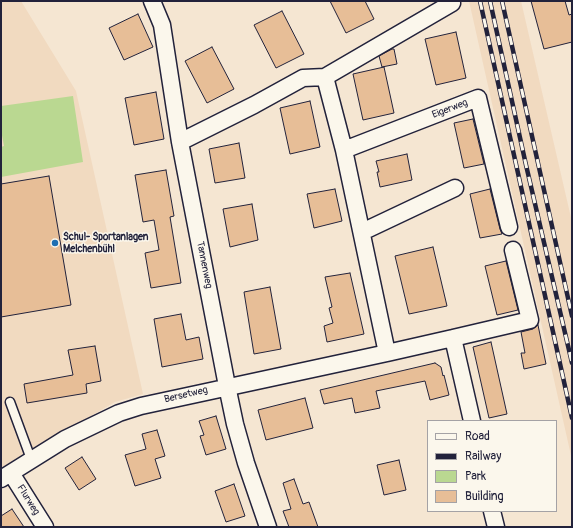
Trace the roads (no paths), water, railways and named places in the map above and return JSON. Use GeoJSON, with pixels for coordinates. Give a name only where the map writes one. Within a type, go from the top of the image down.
{"type":"FeatureCollection","features":[{"type":"Feature","properties":{"kind":"street","name":"Tannenweg"},"geometry":{"type":"LineString","coordinates":[[152,1],[162,25],[180,142],[235,424],[246,463],[268,527]]}},
{"type":"Feature","properties":{"kind":"street"},"geometry":{"type":"LineString","coordinates":[[180,142],[254,105],[303,78],[325,77],[452,3],[451,1]]}},
{"type":"Feature","properties":{"kind":"street"},"geometry":{"type":"LineString","coordinates":[[325,77],[344,150],[387,353],[530,320],[513,250]]}},
{"type":"Feature","properties":{"kind":"street","name":"Eigerweg"},"geometry":{"type":"LineString","coordinates":[[344,150],[478,98],[509,227]]}},
{"type":"Feature","properties":{"kind":"street"},"geometry":{"type":"LineString","coordinates":[[362,232],[455,188]]}},
{"type":"Feature","properties":{"kind":"street"},"geometry":{"type":"LineString","coordinates":[[453,338],[472,420]]}},
{"type":"Feature","properties":{"kind":"street","name":"Bersetweg"},"geometry":{"type":"LineString","coordinates":[[6,476],[65,439],[119,413],[141,406],[227,386],[326,367],[387,353]]}},
{"type":"Feature","properties":{"kind":"street","name":"Flurweg"},"geometry":{"type":"LineString","coordinates":[[6,476],[45,527]]}},
{"type":"Feature","properties":{"kind":"street"},"geometry":{"type":"LineString","coordinates":[[492,512],[496,527]]}},
{"type":"Feature","properties":{"kind":"lane"},"geometry":{"type":"LineString","coordinates":[[10,402],[31,459]]}},
{"type":"Feature","properties":{"kind":"railway"},"geometry":{"type":"LineString","coordinates":[[480,1],[572,418]]}},
{"type":"Feature","properties":{"kind":"railway"},"geometry":{"type":"LineString","coordinates":[[490,1],[572,363]]}},
{"type":"Feature","properties":{"kind":"railway"},"geometry":{"type":"LineString","coordinates":[[502,1],[572,316]]}},
{"type":"Feature","properties":{"kind":"place","name":"Schul- Sportanlagen Melchenbühl"},"geometry":{"type":"Point","coordinates":[55,243]}}]}
